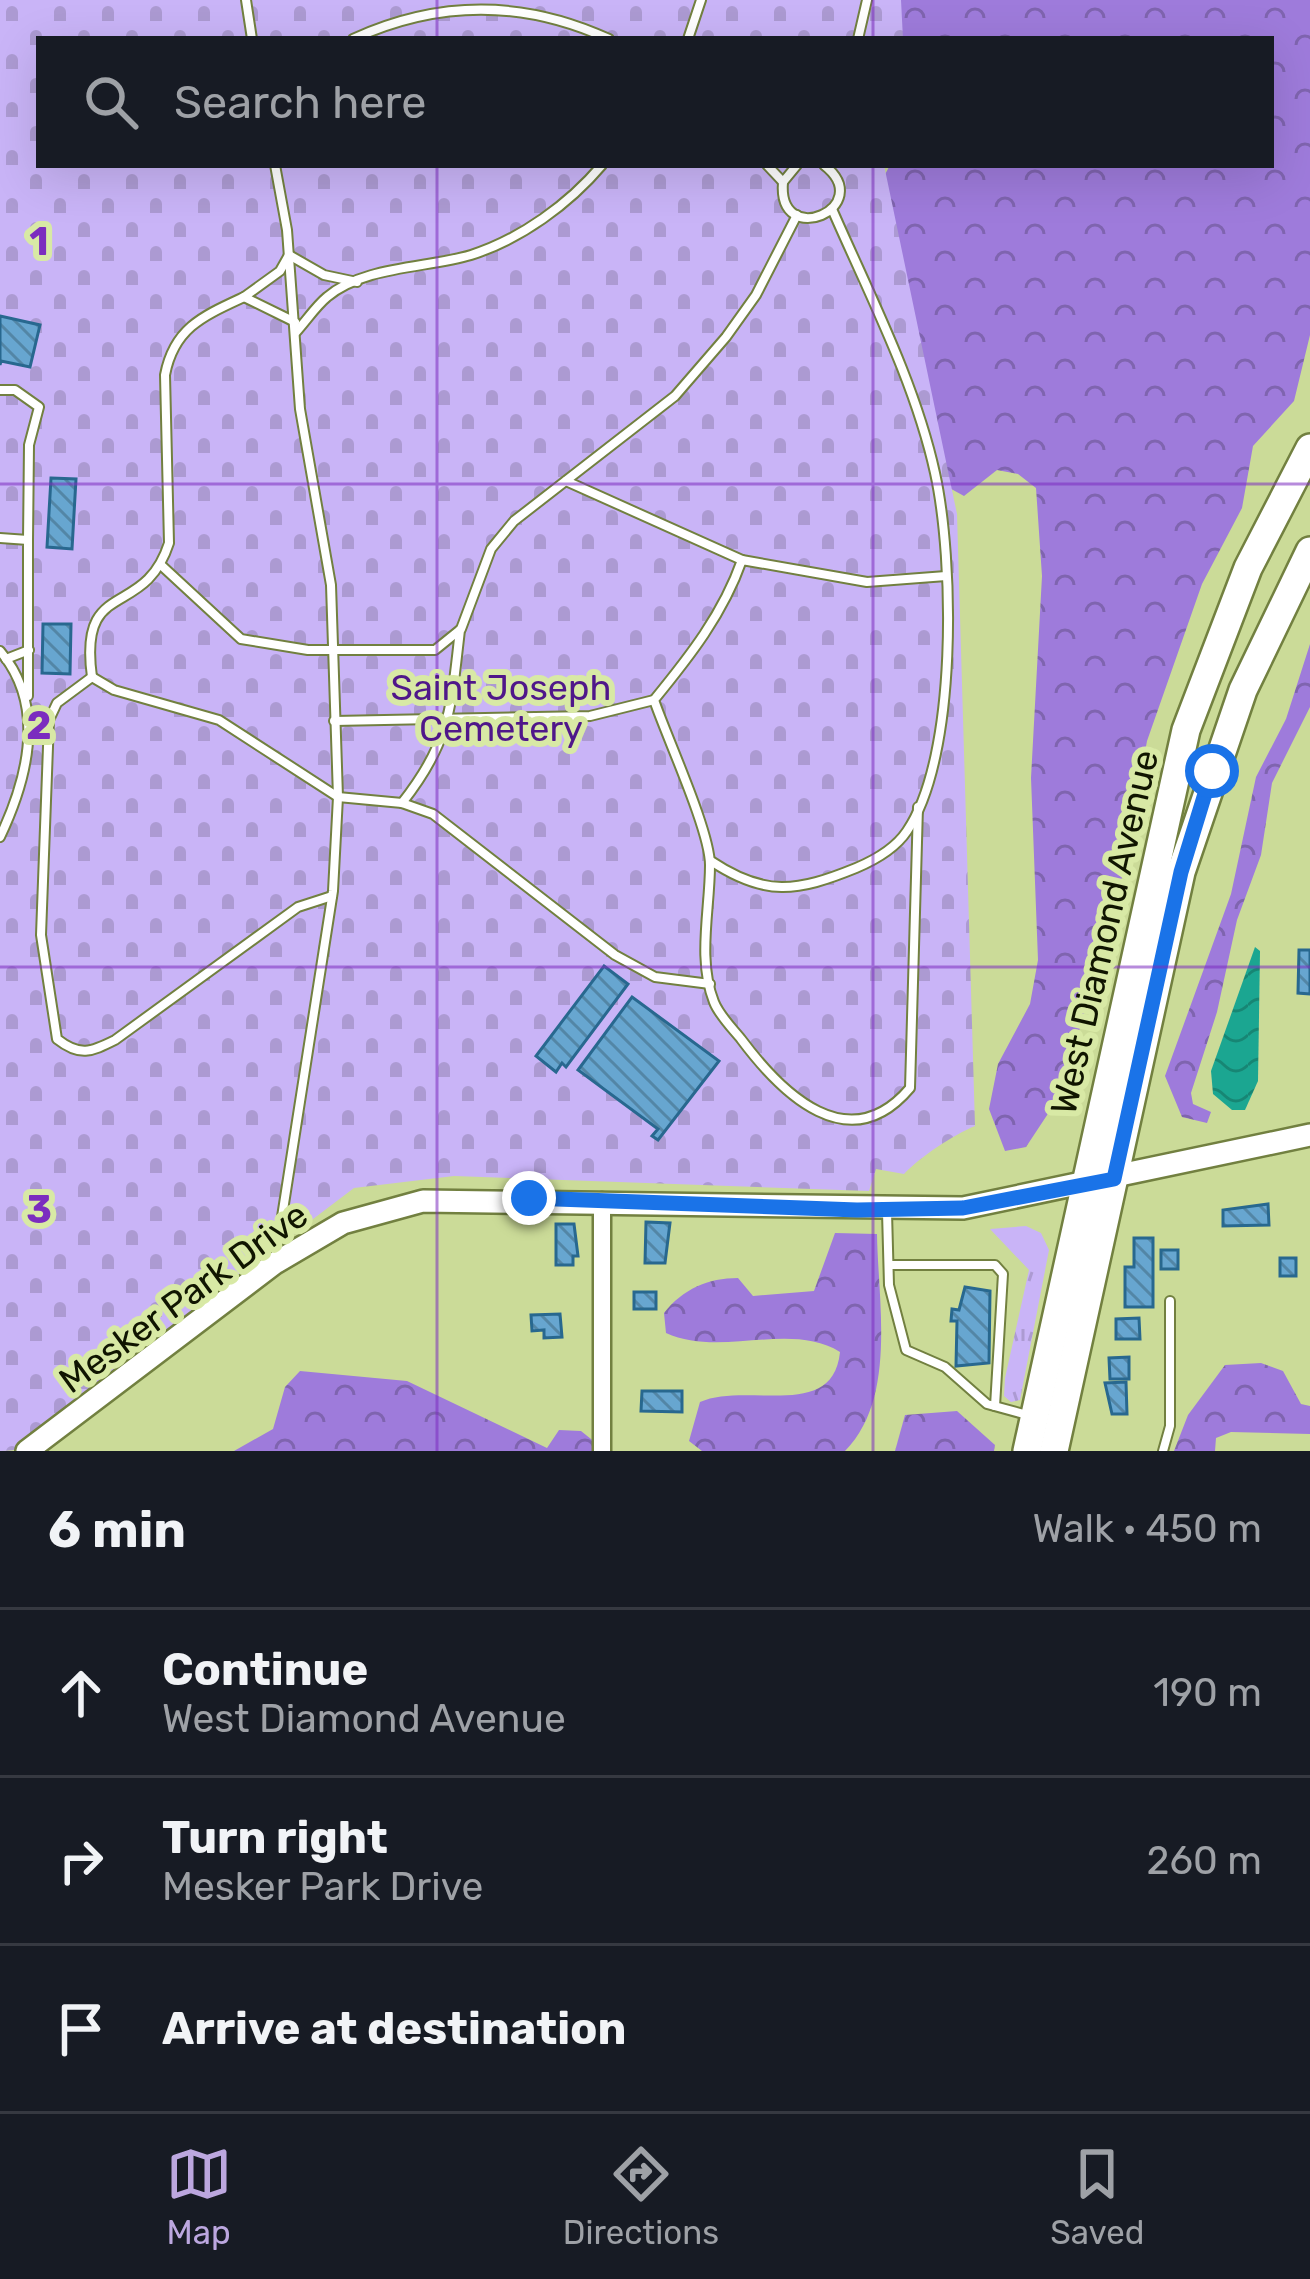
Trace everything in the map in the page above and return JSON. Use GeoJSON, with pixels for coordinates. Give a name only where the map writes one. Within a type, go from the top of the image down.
{"type":"FeatureCollection","features":[{"type":"Feature","properties":{"kind":"main road","name":"West Diamond Avenue"},"geometry":{"type":"LineString","coordinates":[[1027,1451],[1186,730],[1241,583],[1310,448]]}},
{"type":"Feature","properties":{"kind":"main road","name":"West Diamond Avenue"},"geometry":{"type":"LineString","coordinates":[[1054,1451],[1200,808],[1243,690],[1310,551]]}},
{"type":"Feature","properties":{"kind":"street","name":"Mesker Park Drive"},"geometry":{"type":"LineString","coordinates":[[27,1451],[274,1263],[344,1223],[407,1203],[467,1197],[887,1210],[977,1206],[1310,1135]]}},
{"type":"Feature","properties":{"kind":"street"},"geometry":{"type":"LineString","coordinates":[[602,1202],[602,1451]]}},
{"type":"Feature","properties":{"kind":"lane"},"geometry":{"type":"LineString","coordinates":[[246,0],[252,36]]}},
{"type":"Feature","properties":{"kind":"lane"},"geometry":{"type":"LineString","coordinates":[[689,36],[701,0]]}},
{"type":"Feature","properties":{"kind":"lane"},"geometry":{"type":"LineString","coordinates":[[859,36],[867,0]]}},
{"type":"Feature","properties":{"kind":"lane"},"geometry":{"type":"LineString","coordinates":[[361,36],[435,7],[514,2],[601,36]]}},
{"type":"Feature","properties":{"kind":"lane"},"geometry":{"type":"LineString","coordinates":[[274,1263],[332,896],[338,797],[331,585],[300,409],[289,255],[275,168]]}},
{"type":"Feature","properties":{"kind":"lane"},"geometry":{"type":"LineString","coordinates":[[296,327],[330,294],[474,254],[577,195],[600,168]]}},
{"type":"Feature","properties":{"kind":"lane"},"geometry":{"type":"LineString","coordinates":[[769,168],[783,182],[784,200],[797,215],[816,219],[832,209],[840,191],[828,168]]}},
{"type":"Feature","properties":{"kind":"lane"},"geometry":{"type":"LineString","coordinates":[[783,182],[795,168]]}},
{"type":"Feature","properties":{"kind":"lane"},"geometry":{"type":"LineString","coordinates":[[711,861],[742,882],[776,890],[826,880],[878,859],[906,832],[918,807],[946,690],[946,576],[934,470],[890,344],[832,209]]}},
{"type":"Feature","properties":{"kind":"lane"},"geometry":{"type":"LineString","coordinates":[[402,803],[434,762],[449,719],[460,629],[491,549],[514,521],[688,381],[756,295],[797,215]]}},
{"type":"Feature","properties":{"kind":"lane"},"geometry":{"type":"LineString","coordinates":[[289,255],[324,275],[358,283]]}},
{"type":"Feature","properties":{"kind":"lane"},"geometry":{"type":"LineString","coordinates":[[92,677],[87,638],[93,619],[162,566],[170,543],[165,375],[170,348],[184,329],[244,297],[280,271],[289,255]]}},
{"type":"Feature","properties":{"kind":"lane"},"geometry":{"type":"LineString","coordinates":[[244,297],[296,327]]}},
{"type":"Feature","properties":{"kind":"lane"},"geometry":{"type":"LineString","coordinates":[[0,390],[15,390],[39,406],[29,445],[25,774],[0,837]]}},
{"type":"Feature","properties":{"kind":"lane"},"geometry":{"type":"LineString","coordinates":[[566,481],[742,560],[867,581],[946,576]]}},
{"type":"Feature","properties":{"kind":"lane"},"geometry":{"type":"LineString","coordinates":[[0,538],[28,540]]}},
{"type":"Feature","properties":{"kind":"lane"},"geometry":{"type":"LineString","coordinates":[[334,721],[590,716],[654,700],[730,596],[742,560]]}},
{"type":"Feature","properties":{"kind":"lane"},"geometry":{"type":"LineString","coordinates":[[162,566],[241,639],[269,647],[435,650],[460,629]]}},
{"type":"Feature","properties":{"kind":"lane"},"geometry":{"type":"LineString","coordinates":[[28,702],[3,655],[29,650]]}},
{"type":"Feature","properties":{"kind":"lane"},"geometry":{"type":"LineString","coordinates":[[92,677],[114,690],[220,720],[338,797],[402,803],[433,814],[615,955],[655,976],[710,984]]}},
{"type":"Feature","properties":{"kind":"lane"},"geometry":{"type":"LineString","coordinates":[[92,677],[57,703],[49,720],[40,935],[57,1039],[72,1051],[89,1053],[116,1040],[298,907],[332,896]]}},
{"type":"Feature","properties":{"kind":"lane"},"geometry":{"type":"LineString","coordinates":[[654,700],[711,861],[705,959],[714,1004],[762,1067],[807,1108],[834,1119],[892,1108],[910,1088],[918,807]]}},
{"type":"Feature","properties":{"kind":"lane"},"geometry":{"type":"LineString","coordinates":[[887,1210],[894,1317],[906,1350],[944,1367],[976,1397],[1034,1417]]}},
{"type":"Feature","properties":{"kind":"lane"},"geometry":{"type":"LineString","coordinates":[[888,1265],[995,1265],[1003,1274],[995,1406]]}},
{"type":"Feature","properties":{"kind":"lane"},"geometry":{"type":"LineString","coordinates":[[1163,1451],[1170,1426],[1170,1301]]}},
{"type":"Feature","properties":{"kind":"green space","name":"Saint Joseph Cemetery"},"geometry":{"type":"Polygon","coordinates":[[[0,0],[901,0],[903,36],[36,36],[36,168],[885,168],[957,514],[975,1126],[937,1147],[904,1174],[876,1169],[869,1191],[454,1176],[354,1188],[74,1400],[44,1438],[25,1448],[0,1451],[0,0]]]}},
{"type":"Feature","properties":{"kind":"green space"},"geometry":{"type":"Polygon","coordinates":[[[881,0],[1310,0],[1310,335],[1294,401],[1253,446],[1242,508],[1202,584],[1147,741],[1120,888],[1061,1094],[1026,1147],[1005,1151],[989,1109],[998,1064],[1030,1004],[1038,960],[1031,778],[1042,576],[1036,488],[1018,474],[997,470],[964,496],[944,485],[868,207],[888,168],[1274,168],[1274,36],[883,36],[881,0]]]}},
{"type":"Feature","properties":{"kind":"green space"},"geometry":{"type":"Polygon","coordinates":[[[1310,644],[1310,707],[1272,783],[1261,855],[1237,920],[1217,1012],[1191,1093],[1193,1104],[1211,1112],[1207,1123],[1182,1117],[1165,1076],[1231,894],[1256,777],[1286,719],[1310,644]]]}},
{"type":"Feature","properties":{"kind":"green space"},"geometry":{"type":"Polygon","coordinates":[[[1026,1226],[1041,1233],[1049,1250],[1020,1400],[1011,1402],[1004,1396],[1005,1378],[1029,1270],[990,1229],[1026,1226]]]}},
{"type":"Feature","properties":{"kind":"green space"},"geometry":{"type":"Polygon","coordinates":[[[835,1233],[877,1234],[881,1348],[872,1404],[861,1429],[845,1451],[702,1451],[689,1441],[700,1402],[805,1393],[822,1386],[834,1373],[840,1352],[799,1339],[687,1340],[666,1333],[664,1313],[688,1291],[727,1279],[738,1278],[753,1296],[814,1291],[835,1233]]]}},
{"type":"Feature","properties":{"kind":"green space"},"geometry":{"type":"Polygon","coordinates":[[[1261,1363],[1283,1371],[1301,1404],[1310,1406],[1310,1434],[1231,1432],[1216,1438],[1215,1451],[1174,1451],[1188,1415],[1225,1365],[1261,1363]]]}},
{"type":"Feature","properties":{"kind":"green space"},"geometry":{"type":"Polygon","coordinates":[[[300,1371],[407,1381],[547,1448],[559,1430],[581,1431],[606,1451],[234,1451],[273,1429],[285,1387],[300,1371]]]}},
{"type":"Feature","properties":{"kind":"green space"},"geometry":{"type":"Polygon","coordinates":[[[957,1411],[995,1445],[994,1451],[895,1451],[905,1415],[957,1411]]]}},
{"type":"Feature","properties":{"kind":"water"},"geometry":{"type":"Polygon","coordinates":[[[1255,947],[1260,951],[1258,1081],[1245,1110],[1232,1110],[1213,1094],[1211,1071],[1255,947]]]}},
{"type":"Feature","properties":{"kind":"building"},"geometry":{"type":"Polygon","coordinates":[[[0,316],[40,325],[30,367],[1,361],[0,365],[0,316]]]}},
{"type":"Feature","properties":{"kind":"building"},"geometry":{"type":"Polygon","coordinates":[[[51,478],[76,479],[72,549],[47,547],[51,478]]]}},
{"type":"Feature","properties":{"kind":"building"},"geometry":{"type":"Polygon","coordinates":[[[43,624],[71,624],[70,674],[42,673],[43,624]]]}},
{"type":"Feature","properties":{"kind":"building"},"geometry":{"type":"Polygon","coordinates":[[[1299,950],[1310,950],[1310,994],[1298,993],[1299,950]]]}},
{"type":"Feature","properties":{"kind":"building"},"geometry":{"type":"Polygon","coordinates":[[[604,966],[628,984],[566,1067],[562,1063],[556,1072],[536,1056],[604,966]]]}},
{"type":"Feature","properties":{"kind":"building"},"geometry":{"type":"Polygon","coordinates":[[[632,997],[719,1061],[658,1140],[652,1136],[658,1129],[578,1070],[632,997]]]}},
{"type":"Feature","properties":{"kind":"building"},"geometry":{"type":"Polygon","coordinates":[[[1268,1204],[1269,1225],[1223,1226],[1223,1210],[1268,1204]]]}},
{"type":"Feature","properties":{"kind":"building"},"geometry":{"type":"Polygon","coordinates":[[[646,1222],[670,1223],[665,1263],[645,1263],[646,1222]]]}},
{"type":"Feature","properties":{"kind":"building"},"geometry":{"type":"Polygon","coordinates":[[[556,1224],[574,1224],[578,1256],[573,1256],[573,1265],[556,1265],[556,1224]]]}},
{"type":"Feature","properties":{"kind":"building"},"geometry":{"type":"Polygon","coordinates":[[[1134,1238],[1153,1238],[1153,1307],[1125,1307],[1125,1267],[1134,1267],[1134,1238]]]}},
{"type":"Feature","properties":{"kind":"building"},"geometry":{"type":"Polygon","coordinates":[[[1161,1250],[1178,1250],[1178,1269],[1161,1269],[1161,1250]]]}},
{"type":"Feature","properties":{"kind":"building"},"geometry":{"type":"Polygon","coordinates":[[[1280,1258],[1296,1258],[1296,1276],[1280,1276],[1280,1258]]]}},
{"type":"Feature","properties":{"kind":"building"},"geometry":{"type":"Polygon","coordinates":[[[965,1287],[990,1291],[989,1363],[956,1366],[957,1321],[951,1321],[952,1309],[959,1310],[965,1287]]]}},
{"type":"Feature","properties":{"kind":"building"},"geometry":{"type":"Polygon","coordinates":[[[634,1292],[656,1292],[656,1309],[634,1309],[634,1292]]]}},
{"type":"Feature","properties":{"kind":"building"},"geometry":{"type":"Polygon","coordinates":[[[560,1314],[562,1337],[544,1338],[544,1330],[532,1331],[531,1315],[560,1314]]]}},
{"type":"Feature","properties":{"kind":"building"},"geometry":{"type":"Polygon","coordinates":[[[1139,1318],[1140,1339],[1116,1339],[1116,1319],[1139,1318]]]}},
{"type":"Feature","properties":{"kind":"building"},"geometry":{"type":"Polygon","coordinates":[[[1129,1357],[1129,1379],[1110,1379],[1109,1358],[1129,1357]]]}},
{"type":"Feature","properties":{"kind":"building"},"geometry":{"type":"Polygon","coordinates":[[[1126,1382],[1127,1414],[1112,1414],[1105,1383],[1126,1382]]]}},
{"type":"Feature","properties":{"kind":"building"},"geometry":{"type":"Polygon","coordinates":[[[642,1391],[682,1391],[682,1412],[641,1411],[642,1391]]]}},
{"type":"Feature","properties":{"kind":"route"},"geometry":{"type":"LineString","coordinates":[[529,1198],[857,1210],[963,1208],[1114,1179],[1162,951],[1212,771]]}}]}
